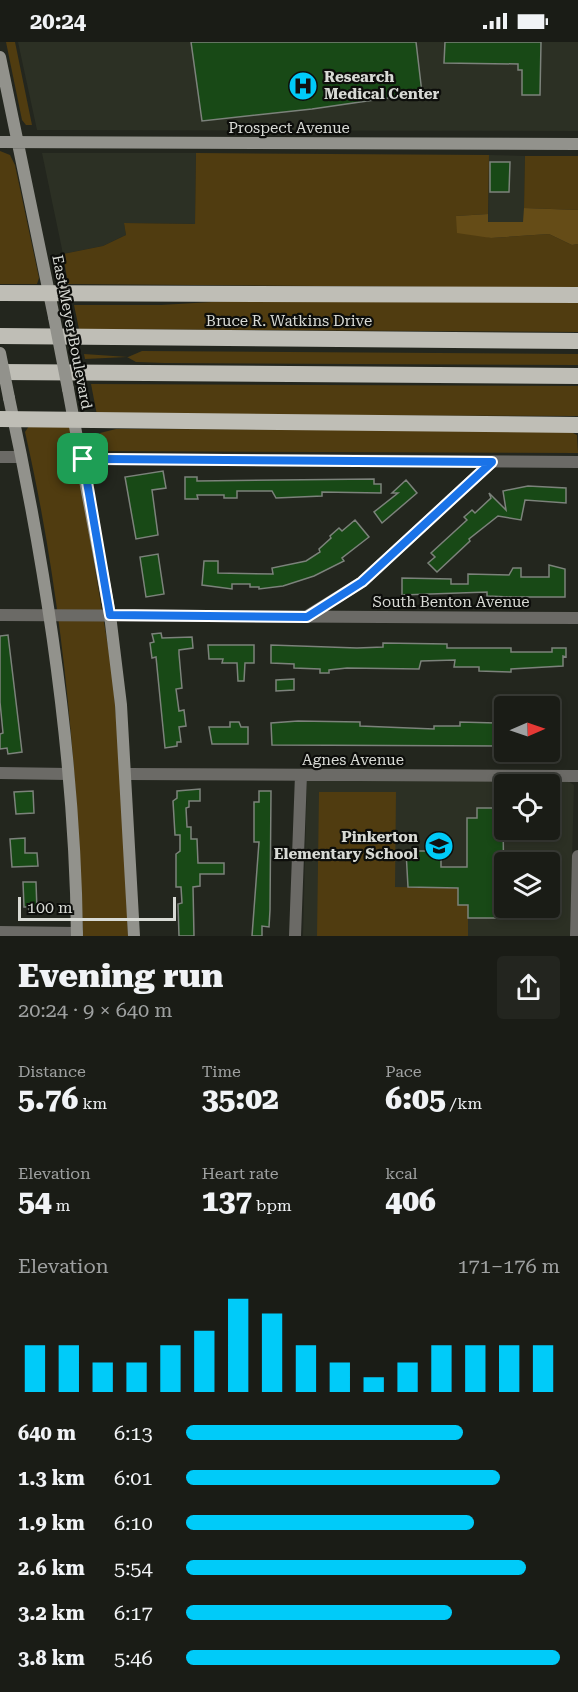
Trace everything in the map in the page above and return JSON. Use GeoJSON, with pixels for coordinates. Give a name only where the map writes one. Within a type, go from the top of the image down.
{"type":"FeatureCollection","features":[{"type":"Feature","properties":{"kind":"highway"},"geometry":{"type":"LineString","coordinates":[[0,293],[578,295]]}},
{"type":"Feature","properties":{"kind":"highway","name":"Bruce R. Watkins Drive"},"geometry":{"type":"LineString","coordinates":[[0,336],[578,341]]}},
{"type":"Feature","properties":{"kind":"highway"},"geometry":{"type":"LineString","coordinates":[[0,372],[578,376]]}},
{"type":"Feature","properties":{"kind":"highway"},"geometry":{"type":"LineString","coordinates":[[7,419],[578,424]]}},
{"type":"Feature","properties":{"kind":"main road","name":"East Meyer Boulevard"},"geometry":{"type":"LineString","coordinates":[[0,57],[83,459],[110,615],[127,774],[134,936]]}},
{"type":"Feature","properties":{"kind":"main road","name":"Prospect Avenue"},"geometry":{"type":"LineString","coordinates":[[0,142],[578,144]]}},
{"type":"Feature","properties":{"kind":"main road"},"geometry":{"type":"LineString","coordinates":[[0,353],[9,398],[7,419],[21,457],[49,615],[68,774],[77,934]]}},
{"type":"Feature","properties":{"kind":"street"},"geometry":{"type":"LineString","coordinates":[[0,457],[21,457]]}},
{"type":"Feature","properties":{"kind":"street"},"geometry":{"type":"LineString","coordinates":[[83,459],[578,462]]}},
{"type":"Feature","properties":{"kind":"street"},"geometry":{"type":"LineString","coordinates":[[307,617],[362,582],[492,462]]}},
{"type":"Feature","properties":{"kind":"street","name":"South Benton Avenue"},"geometry":{"type":"LineString","coordinates":[[0,615],[578,618]]}},
{"type":"Feature","properties":{"kind":"street"},"geometry":{"type":"LineString","coordinates":[[0,773],[68,774]]}},
{"type":"Feature","properties":{"kind":"street","name":"Agnes Avenue"},"geometry":{"type":"LineString","coordinates":[[127,774],[578,776]]}},
{"type":"Feature","properties":{"kind":"street"},"geometry":{"type":"LineString","coordinates":[[295,936],[301,775]]}},
{"type":"Feature","properties":{"kind":"street"},"geometry":{"type":"LineString","coordinates":[[577,933],[578,856]]}},
{"type":"Feature","properties":{"kind":"street"},"geometry":{"type":"LineString","coordinates":[[0,932],[77,934]]}},
{"type":"Feature","properties":{"kind":"shaded area"},"geometry":{"type":"Polygon","coordinates":[[[6,42],[15,42],[32,125],[26,125],[22,120],[6,42]]]}},
{"type":"Feature","properties":{"kind":"shaded area","name":"Research Medical Center"},"geometry":{"type":"Polygon","coordinates":[[[18,42],[578,42],[578,131],[37,130],[18,42]]]}},
{"type":"Feature","properties":{"kind":"shaded area"},"geometry":{"type":"Polygon","coordinates":[[[0,151],[10,155],[15,165],[39,278],[37,284],[0,284],[0,151]]]}},
{"type":"Feature","properties":{"kind":"shaded area"},"geometry":{"type":"Polygon","coordinates":[[[42,153],[196,153],[195,224],[124,223],[126,235],[103,246],[63,254],[42,153]]]}},
{"type":"Feature","properties":{"kind":"shaded area"},"geometry":{"type":"Polygon","coordinates":[[[196,153],[489,155],[488,214],[456,216],[467,232],[491,238],[549,234],[572,245],[578,244],[578,288],[68,284],[63,254],[103,246],[126,235],[124,223],[195,224],[196,153]]]}},
{"type":"Feature","properties":{"kind":"shaded area"},"geometry":{"type":"Polygon","coordinates":[[[489,155],[525,156],[524,222],[488,222],[489,155]]]}},
{"type":"Feature","properties":{"kind":"shaded area"},"geometry":{"type":"Polygon","coordinates":[[[525,156],[578,156],[578,210],[524,208],[525,156]]]}},
{"type":"Feature","properties":{"kind":"shaded area"},"geometry":{"type":"Polygon","coordinates":[[[524,208],[578,210],[578,244],[572,245],[549,234],[491,238],[457,233],[456,216],[488,214],[488,222],[523,222],[524,208]]]}},
{"type":"Feature","properties":{"kind":"shaded area"},"geometry":{"type":"Polygon","coordinates":[[[228,301],[578,302],[578,332],[79,329],[74,305],[161,305],[228,301]]]}},
{"type":"Feature","properties":{"kind":"shaded area"},"geometry":{"type":"Polygon","coordinates":[[[142,351],[578,354],[578,365],[164,363],[136,362],[127,357],[85,359],[84,354],[128,357],[142,351]]]}},
{"type":"Feature","properties":{"kind":"shaded area"},"geometry":{"type":"Polygon","coordinates":[[[91,384],[578,386],[578,416],[97,415],[91,384]]]}},
{"type":"Feature","properties":{"kind":"shaded area"},"geometry":{"type":"Polygon","coordinates":[[[29,426],[71,426],[112,670],[122,785],[128,936],[83,936],[77,809],[66,683],[49,557],[25,432],[29,426]]]}},
{"type":"Feature","properties":{"kind":"shaded area"},"geometry":{"type":"Polygon","coordinates":[[[116,429],[567,430],[577,435],[578,453],[103,451],[100,433],[116,429]]]}},
{"type":"Feature","properties":{"kind":"shaded area","name":"Pinkerton Elementary School"},"geometry":{"type":"Polygon","coordinates":[[[307,781],[494,781],[494,840],[560,840],[560,781],[568,781],[574,785],[570,936],[303,936],[307,781]]]}},
{"type":"Feature","properties":{"kind":"shaded area"},"geometry":{"type":"Polygon","coordinates":[[[319,792],[396,792],[395,887],[458,888],[468,905],[468,936],[317,936],[319,792]]]}},
{"type":"Feature","properties":{"kind":"building"},"geometry":{"type":"Polygon","coordinates":[[[191,42],[416,42],[422,93],[312,109],[202,121],[191,42]]]}},
{"type":"Feature","properties":{"kind":"building"},"geometry":{"type":"Polygon","coordinates":[[[445,42],[541,42],[540,95],[522,95],[522,70],[518,70],[518,64],[444,63],[445,42]]]}},
{"type":"Feature","properties":{"kind":"building"},"geometry":{"type":"Polygon","coordinates":[[[490,162],[510,162],[509,192],[490,192],[490,162]]]}},
{"type":"Feature","properties":{"kind":"building"},"geometry":{"type":"Polygon","coordinates":[[[163,471],[166,488],[152,490],[158,535],[136,539],[125,477],[163,471]]]}},
{"type":"Feature","properties":{"kind":"building"},"geometry":{"type":"Polygon","coordinates":[[[185,477],[197,477],[197,481],[374,479],[374,484],[381,484],[381,493],[322,492],[322,496],[276,498],[272,491],[237,491],[237,498],[224,498],[224,495],[197,495],[198,499],[185,499],[185,477]]]}},
{"type":"Feature","properties":{"kind":"building"},"geometry":{"type":"Polygon","coordinates":[[[406,480],[417,493],[382,523],[374,512],[398,493],[392,493],[406,480]]]}},
{"type":"Feature","properties":{"kind":"building"},"geometry":{"type":"Polygon","coordinates":[[[528,486],[566,488],[566,503],[525,500],[521,520],[498,516],[469,539],[470,541],[437,572],[428,563],[435,557],[431,553],[467,520],[464,517],[472,510],[475,513],[491,498],[489,493],[506,510],[503,491],[528,486]]]}},
{"type":"Feature","properties":{"kind":"building"},"geometry":{"type":"Polygon","coordinates":[[[355,520],[369,537],[342,558],[344,561],[314,576],[283,586],[259,589],[259,587],[250,587],[250,584],[232,584],[232,589],[202,585],[204,561],[218,561],[218,573],[273,574],[272,568],[306,561],[320,552],[319,549],[331,538],[330,536],[339,528],[342,531],[355,520]]]}},
{"type":"Feature","properties":{"kind":"building"},"geometry":{"type":"Polygon","coordinates":[[[158,554],[164,594],[146,597],[140,557],[158,554]]]}},
{"type":"Feature","properties":{"kind":"building"},"geometry":{"type":"Polygon","coordinates":[[[549,565],[565,569],[565,597],[487,596],[487,592],[402,595],[402,578],[451,579],[451,584],[468,584],[468,574],[509,575],[513,568],[521,568],[521,577],[549,577],[549,565]]]}},
{"type":"Feature","properties":{"kind":"building"},"geometry":{"type":"Polygon","coordinates":[[[161,633],[162,638],[192,637],[193,648],[179,650],[182,688],[176,689],[179,711],[184,710],[186,726],[179,727],[181,742],[177,742],[177,746],[165,748],[156,657],[152,658],[150,643],[154,642],[152,634],[161,633]]]}},
{"type":"Feature","properties":{"kind":"building"},"geometry":{"type":"Polygon","coordinates":[[[8,635],[22,752],[8,754],[7,748],[0,749],[0,734],[3,733],[0,702],[0,636],[8,635]]]}},
{"type":"Feature","properties":{"kind":"building"},"geometry":{"type":"Polygon","coordinates":[[[383,643],[447,644],[447,648],[511,648],[511,652],[552,652],[552,648],[566,648],[566,657],[563,656],[563,666],[511,669],[511,672],[479,671],[479,667],[454,667],[455,660],[421,661],[419,669],[347,668],[329,670],[329,673],[320,673],[320,669],[294,668],[294,664],[271,663],[271,645],[357,648],[383,647],[383,643]]]}},
{"type":"Feature","properties":{"kind":"building"},"geometry":{"type":"Polygon","coordinates":[[[208,645],[254,645],[254,663],[245,663],[244,681],[238,681],[237,663],[222,663],[223,659],[209,659],[208,645]]]}},
{"type":"Feature","properties":{"kind":"building"},"geometry":{"type":"Polygon","coordinates":[[[294,679],[294,690],[276,691],[276,680],[294,679]]]}},
{"type":"Feature","properties":{"kind":"building"},"geometry":{"type":"Polygon","coordinates":[[[230,722],[239,722],[241,727],[248,727],[248,744],[212,744],[209,727],[230,727],[230,722]]]}},
{"type":"Feature","properties":{"kind":"building"},"geometry":{"type":"Polygon","coordinates":[[[360,722],[360,726],[434,729],[434,726],[460,726],[460,722],[494,723],[494,746],[272,745],[271,723],[360,722]]]}},
{"type":"Feature","properties":{"kind":"building"},"geometry":{"type":"Polygon","coordinates":[[[200,789],[200,801],[189,801],[189,807],[186,808],[187,827],[191,827],[191,839],[197,839],[198,863],[224,863],[224,874],[200,874],[200,886],[193,887],[194,936],[179,936],[178,904],[182,903],[181,887],[176,887],[176,854],[180,851],[180,835],[175,835],[173,801],[177,798],[177,791],[200,789]]]}},
{"type":"Feature","properties":{"kind":"building"},"geometry":{"type":"Polygon","coordinates":[[[33,791],[34,813],[16,814],[14,792],[33,791]]]}},
{"type":"Feature","properties":{"kind":"building"},"geometry":{"type":"Polygon","coordinates":[[[259,791],[271,791],[270,910],[269,927],[262,926],[262,936],[252,936],[259,842],[254,842],[254,802],[259,802],[259,791]]]}},
{"type":"Feature","properties":{"kind":"building"},"geometry":{"type":"Polygon","coordinates":[[[477,808],[494,808],[494,840],[503,840],[503,852],[494,852],[494,918],[468,918],[468,905],[458,905],[458,888],[408,887],[406,851],[441,851],[441,867],[467,867],[467,818],[477,818],[477,808]]]}},
{"type":"Feature","properties":{"kind":"building"},"geometry":{"type":"Polygon","coordinates":[[[25,838],[25,853],[37,853],[38,866],[12,867],[10,839],[25,838]]]}},
{"type":"Feature","properties":{"kind":"building"},"geometry":{"type":"Polygon","coordinates":[[[23,882],[36,882],[37,911],[29,911],[29,907],[24,907],[23,882]]]}},
{"type":"Feature","properties":{"kind":"place","name":"Research Medical Center"},"geometry":{"type":"Point","coordinates":[303,86]}},
{"type":"Feature","properties":{"kind":"place","name":"Pinkerton Elementary School"},"geometry":{"type":"Point","coordinates":[439,846]}},
{"type":"Feature","properties":{"kind":"route"},"geometry":{"type":"LineString","coordinates":[[83,459],[492,462],[362,582],[307,617],[110,615],[83,459]]}}]}
